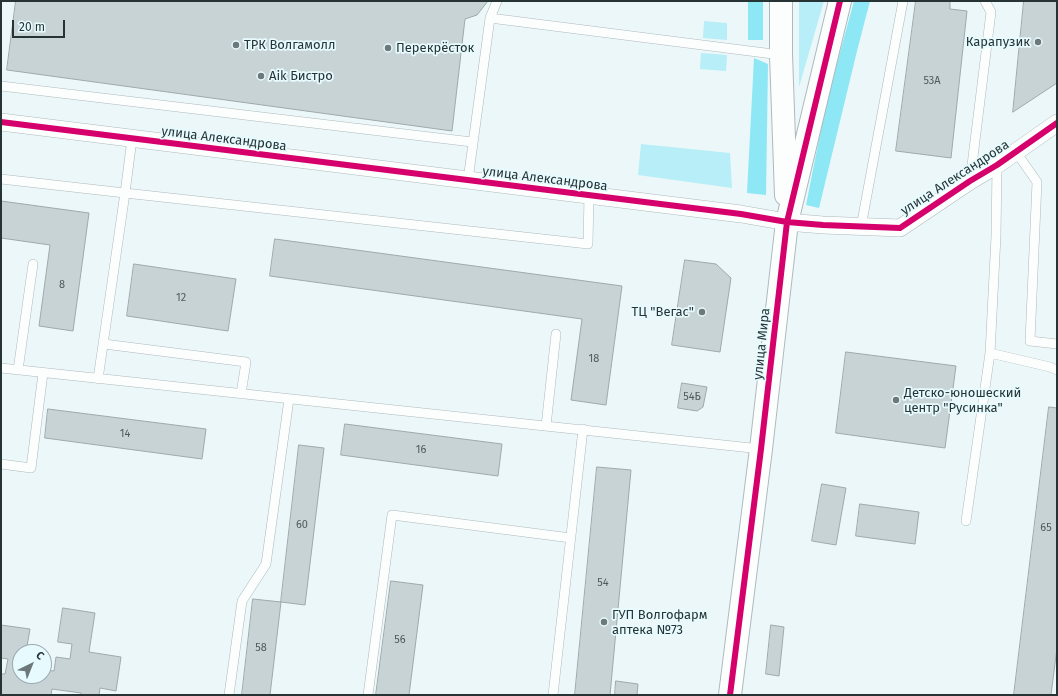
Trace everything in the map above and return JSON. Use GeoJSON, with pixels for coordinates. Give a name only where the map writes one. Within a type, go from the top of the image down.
{"type":"FeatureCollection","features":[{"type":"Feature","properties":{"kind":"street","name":"улица Мира"},"geometry":{"type":"LineString","coordinates":[[781,1],[781,55],[787,222]]}},
{"type":"Feature","properties":{"kind":"street","name":"улица Мира"},"geometry":{"type":"LineString","coordinates":[[730,695],[761,449],[787,222],[840,1]]}},
{"type":"Feature","properties":{"kind":"street","name":"улица Александрова"},"geometry":{"type":"LineString","coordinates":[[1,122],[741,214],[787,222],[861,228],[900,228],[970,181],[997,165],[1057,123]]}},
{"type":"Feature","properties":{"kind":"lane"},"geometry":{"type":"LineString","coordinates":[[468,180],[490,18],[497,1]]}},
{"type":"Feature","properties":{"kind":"lane"},"geometry":{"type":"LineString","coordinates":[[861,228],[903,1]]}},
{"type":"Feature","properties":{"kind":"lane"},"geometry":{"type":"LineString","coordinates":[[970,181],[991,12],[985,1]]}},
{"type":"Feature","properties":{"kind":"lane"},"geometry":{"type":"LineString","coordinates":[[490,18],[636,38],[781,55]]}},
{"type":"Feature","properties":{"kind":"lane"},"geometry":{"type":"LineString","coordinates":[[1,86],[472,142]]}},
{"type":"Feature","properties":{"kind":"lane"},"geometry":{"type":"LineString","coordinates":[[98,378],[132,138]]}},
{"type":"Feature","properties":{"kind":"lane"},"geometry":{"type":"LineString","coordinates":[[1016,152],[1037,182],[1030,341],[1057,344]]}},
{"type":"Feature","properties":{"kind":"lane"},"geometry":{"type":"LineString","coordinates":[[966,521],[990,353],[996,236],[997,165]]}},
{"type":"Feature","properties":{"kind":"lane"},"geometry":{"type":"LineString","coordinates":[[1,179],[588,244],[589,195]]}},
{"type":"Feature","properties":{"kind":"lane"},"geometry":{"type":"LineString","coordinates":[[18,370],[33,264]]}},
{"type":"Feature","properties":{"kind":"lane"},"geometry":{"type":"LineString","coordinates":[[546,426],[556,334]]}},
{"type":"Feature","properties":{"kind":"lane"},"geometry":{"type":"LineString","coordinates":[[104,344],[246,362],[242,394]]}},
{"type":"Feature","properties":{"kind":"lane"},"geometry":{"type":"LineString","coordinates":[[990,353],[1055,368]]}},
{"type":"Feature","properties":{"kind":"lane"},"geometry":{"type":"LineString","coordinates":[[1,368],[761,449]]}},
{"type":"Feature","properties":{"kind":"lane"},"geometry":{"type":"LineString","coordinates":[[1,464],[31,468],[43,373]]}},
{"type":"Feature","properties":{"kind":"lane"},"geometry":{"type":"LineString","coordinates":[[229,695],[242,601],[266,564],[289,399]]}},
{"type":"Feature","properties":{"kind":"lane"},"geometry":{"type":"LineString","coordinates":[[553,695],[583,429]]}},
{"type":"Feature","properties":{"kind":"lane"},"geometry":{"type":"LineString","coordinates":[[368,695],[392,515],[571,538]]}},
{"type":"Feature","properties":{"kind":"shaded area"},"geometry":{"type":"Polygon","coordinates":[[[748,1],[763,1],[763,40],[748,40],[748,1]]]}},
{"type":"Feature","properties":{"kind":"shaded area"},"geometry":{"type":"Polygon","coordinates":[[[799,1],[824,1],[799,87],[799,1]]]}},
{"type":"Feature","properties":{"kind":"shaded area"},"geometry":{"type":"Polygon","coordinates":[[[854,1],[870,1],[819,208],[806,205],[826,104],[854,1]]]}},
{"type":"Feature","properties":{"kind":"shaded area"},"geometry":{"type":"Polygon","coordinates":[[[704,21],[727,23],[727,40],[703,38],[704,21]]]}},
{"type":"Feature","properties":{"kind":"shaded area"},"geometry":{"type":"Polygon","coordinates":[[[701,53],[727,55],[726,71],[700,69],[701,53]]]}},
{"type":"Feature","properties":{"kind":"shaded area"},"geometry":{"type":"Polygon","coordinates":[[[754,58],[768,64],[766,195],[747,193],[754,58]]]}},
{"type":"Feature","properties":{"kind":"shaded area"},"geometry":{"type":"Polygon","coordinates":[[[641,144],[730,153],[732,188],[638,175],[641,144]]]}},
{"type":"Feature","properties":{"kind":"building","name":"ТРК Волгамолл"},"geometry":{"type":"Polygon","coordinates":[[[16,1],[488,1],[477,15],[465,19],[452,131],[7,70],[16,1]]]}},
{"type":"Feature","properties":{"kind":"building"},"geometry":{"type":"Polygon","coordinates":[[[916,1],[950,1],[950,9],[967,11],[951,158],[896,151],[916,1]]]}},
{"type":"Feature","properties":{"kind":"building","name":"Карапузик"},"geometry":{"type":"Polygon","coordinates":[[[1024,1],[1057,1],[1057,83],[1013,112],[1024,1]]]}},
{"type":"Feature","properties":{"kind":"building"},"geometry":{"type":"Polygon","coordinates":[[[1,201],[89,213],[73,331],[39,326],[50,245],[1,238],[1,201]]]}},
{"type":"Feature","properties":{"kind":"building"},"geometry":{"type":"Polygon","coordinates":[[[275,239],[622,286],[606,405],[571,400],[582,319],[270,276],[275,239]]]}},
{"type":"Feature","properties":{"kind":"building","name":"ТЦ \"Вегас\""},"geometry":{"type":"Polygon","coordinates":[[[685,260],[716,264],[731,278],[720,352],[672,345],[685,260]]]}},
{"type":"Feature","properties":{"kind":"building"},"geometry":{"type":"Polygon","coordinates":[[[134,264],[236,279],[228,331],[127,316],[134,264]]]}},
{"type":"Feature","properties":{"kind":"building","name":"Детско-юношеский центр \"Русинка\""},"geometry":{"type":"Polygon","coordinates":[[[846,352],[956,366],[945,448],[836,433],[846,352]]]}},
{"type":"Feature","properties":{"kind":"building"},"geometry":{"type":"Polygon","coordinates":[[[682,383],[707,387],[703,407],[697,411],[678,408],[682,383]]]}},
{"type":"Feature","properties":{"kind":"building"},"geometry":{"type":"Polygon","coordinates":[[[1049,407],[1057,408],[1057,648],[1051,695],[1014,695],[1049,407]]]}},
{"type":"Feature","properties":{"kind":"building"},"geometry":{"type":"Polygon","coordinates":[[[48,409],[206,429],[202,459],[45,438],[48,409]]]}},
{"type":"Feature","properties":{"kind":"building"},"geometry":{"type":"Polygon","coordinates":[[[345,424],[502,444],[498,476],[341,455],[345,424]]]}},
{"type":"Feature","properties":{"kind":"building"},"geometry":{"type":"Polygon","coordinates":[[[299,445],[324,448],[305,605],[281,602],[299,445]]]}},
{"type":"Feature","properties":{"kind":"building"},"geometry":{"type":"Polygon","coordinates":[[[597,467],[631,470],[610,695],[575,695],[597,467]]]}},
{"type":"Feature","properties":{"kind":"building"},"geometry":{"type":"Polygon","coordinates":[[[822,484],[846,488],[836,545],[812,541],[822,484]]]}},
{"type":"Feature","properties":{"kind":"building"},"geometry":{"type":"Polygon","coordinates":[[[860,504],[919,512],[915,544],[856,536],[860,504]]]}},
{"type":"Feature","properties":{"kind":"building"},"geometry":{"type":"Polygon","coordinates":[[[391,581],[423,585],[409,695],[376,695],[391,581]]]}},
{"type":"Feature","properties":{"kind":"building"},"geometry":{"type":"Polygon","coordinates":[[[253,599],[281,602],[270,695],[242,695],[253,599]]]}},
{"type":"Feature","properties":{"kind":"building"},"geometry":{"type":"Polygon","coordinates":[[[63,608],[95,613],[89,652],[121,657],[116,691],[100,688],[99,695],[81,695],[81,693],[52,689],[51,695],[1,695],[1,674],[5,674],[8,659],[1,658],[1,625],[30,629],[27,644],[12,644],[12,684],[52,684],[52,671],[54,671],[56,657],[70,659],[72,644],[58,642],[63,608]]]}},
{"type":"Feature","properties":{"kind":"building"},"geometry":{"type":"Polygon","coordinates":[[[771,625],[784,627],[779,676],[766,674],[771,625]]]}},
{"type":"Feature","properties":{"kind":"building"},"geometry":{"type":"Polygon","coordinates":[[[616,681],[638,684],[637,695],[615,695],[616,681]]]}},
{"type":"Feature","properties":{"kind":"cycle path"},"geometry":{"type":"LineString","coordinates":[[730,695],[761,449],[787,222],[840,1]]}},
{"type":"Feature","properties":{"kind":"cycle path"},"geometry":{"type":"LineString","coordinates":[[1,122],[741,214],[787,222],[900,228],[970,181],[997,165],[1057,123]]}},
{"type":"Feature","properties":{"kind":"place","name":"Карапузик"},"geometry":{"type":"Point","coordinates":[1038,42]}},
{"type":"Feature","properties":{"kind":"place","name":"ТРК Волгамолл"},"geometry":{"type":"Point","coordinates":[236,45]}},
{"type":"Feature","properties":{"kind":"place","name":"Перекрёсток"},"geometry":{"type":"Point","coordinates":[388,48]}},
{"type":"Feature","properties":{"kind":"place","name":"Aik Бистро"},"geometry":{"type":"Point","coordinates":[261,76]}},
{"type":"Feature","properties":{"kind":"place","name":"ТЦ \"Вегас\""},"geometry":{"type":"Point","coordinates":[702,312]}},
{"type":"Feature","properties":{"kind":"place","name":"Детско-юношеский центр \"Русинка\""},"geometry":{"type":"Point","coordinates":[896,400]}},
{"type":"Feature","properties":{"kind":"place","name":"ГУП Волгофарм аптека №73"},"geometry":{"type":"Point","coordinates":[604,622]}}]}
